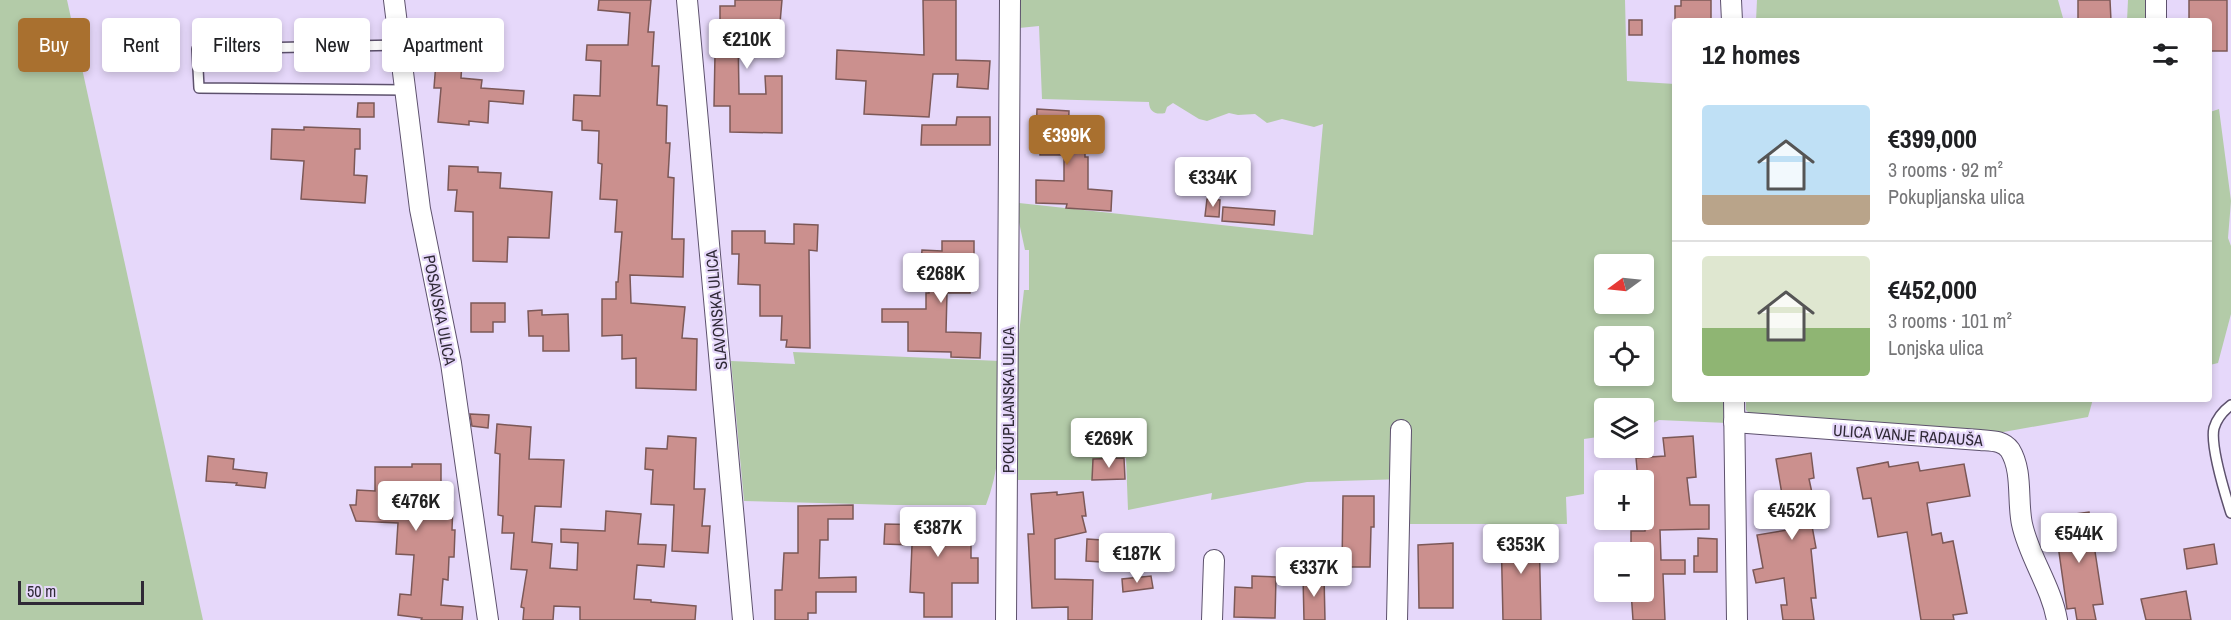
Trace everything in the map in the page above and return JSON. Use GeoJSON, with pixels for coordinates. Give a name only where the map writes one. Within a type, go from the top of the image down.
{"type":"FeatureCollection","features":[{"type":"Feature","properties":{"kind":"street","name":"POSAVSKA ULICA"},"geometry":{"type":"LineString","coordinates":[[394,0],[396,18]]}},
{"type":"Feature","properties":{"kind":"street","name":"SLAVONSKA ULICA"},"geometry":{"type":"LineString","coordinates":[[687,0],[743,620]]}},
{"type":"Feature","properties":{"kind":"street","name":"POKUPLJANSKA ULICA"},"geometry":{"type":"LineString","coordinates":[[1006,620],[1010,0]]}},
{"type":"Feature","properties":{"kind":"street"},"geometry":{"type":"LineString","coordinates":[[1731,0],[1732,18]]}},
{"type":"Feature","properties":{"kind":"street"},"geometry":{"type":"LineString","coordinates":[[2156,0],[2156,18]]}},
{"type":"Feature","properties":{"kind":"street","name":"POSAVSKA ULICA"},"geometry":{"type":"LineString","coordinates":[[403,72],[420,209],[451,363],[488,620]]}},
{"type":"Feature","properties":{"kind":"street"},"geometry":{"type":"LineString","coordinates":[[1734,402],[1737,620]]}},
{"type":"Feature","properties":{"kind":"street","name":"ULICA VANJE RADAUŠA"},"geometry":{"type":"LineString","coordinates":[[1734,422],[1980,440],[2003,444],[2009,448],[2016,468],[2020,514],[2026,541],[2053,602],[2057,620]]}},
{"type":"Feature","properties":{"kind":"street"},"geometry":{"type":"LineString","coordinates":[[1397,620],[1401,430]]}},
{"type":"Feature","properties":{"kind":"street"},"geometry":{"type":"LineString","coordinates":[[1212,620],[1214,560]]}},
{"type":"Feature","properties":{"kind":"lane"},"geometry":{"type":"LineString","coordinates":[[382,45],[197,49],[199,88],[405,90]]}},
{"type":"Feature","properties":{"kind":"lane"},"geometry":{"type":"LineString","coordinates":[[2231,405],[2214,426],[2213,436],[2218,466],[2231,513]]}},
{"type":"Feature","properties":{"kind":"green space"},"geometry":{"type":"Polygon","coordinates":[[[0,0],[67,0],[71,18],[18,18],[18,72],[83,72],[203,620],[0,620],[0,0]]]}},
{"type":"Feature","properties":{"kind":"green space"},"geometry":{"type":"Polygon","coordinates":[[[1020,0],[1625,0],[1627,81],[1672,84],[1672,402],[1726,402],[1727,423],[1659,420],[1654,423],[1654,398],[1594,398],[1594,438],[1584,439],[1584,494],[1566,497],[1567,524],[1408,524],[1404,479],[1307,482],[1211,500],[1212,493],[1128,510],[1126,458],[1093,459],[1092,480],[1018,480],[1017,351],[1024,290],[1029,290],[1029,250],[1025,250],[1017,213],[1019,203],[1313,235],[1323,124],[1314,127],[1282,119],[1267,123],[1255,114],[1229,113],[1207,121],[1199,119],[1173,103],[1167,107],[1165,113],[1159,114],[1152,110],[1149,102],[1042,99],[1039,26],[1019,28],[1020,0]]]}},
{"type":"Feature","properties":{"kind":"green space"},"geometry":{"type":"Polygon","coordinates":[[[1757,0],[2058,0],[2063,18],[1756,18],[1757,0]]]}},
{"type":"Feature","properties":{"kind":"green space"},"geometry":{"type":"Polygon","coordinates":[[[2128,0],[2145,0],[2145,18],[2127,18],[2128,0]]]}},
{"type":"Feature","properties":{"kind":"green space"},"geometry":{"type":"Polygon","coordinates":[[[2219,109],[2231,201],[2228,238],[2231,246],[2231,314],[2218,363],[2212,364],[2212,111],[2219,109]]]}},
{"type":"Feature","properties":{"kind":"green space"},"geometry":{"type":"Polygon","coordinates":[[[793,352],[1000,361],[998,452],[992,488],[986,505],[744,501],[731,361],[795,364],[793,352]]]}},
{"type":"Feature","properties":{"kind":"green space"},"geometry":{"type":"Polygon","coordinates":[[[1746,402],[2092,402],[2088,417],[1998,433],[1752,416],[1746,410],[1746,402]]]}},
{"type":"Feature","properties":{"kind":"building"},"geometry":{"type":"Polygon","coordinates":[[[599,0],[651,0],[648,32],[654,32],[652,66],[659,66],[657,105],[667,106],[666,143],[670,143],[668,177],[674,178],[672,239],[684,239],[683,277],[630,275],[631,303],[685,307],[682,338],[697,339],[696,390],[636,388],[636,358],[622,359],[622,335],[602,336],[602,299],[616,299],[622,232],[615,232],[617,200],[600,199],[602,164],[598,163],[599,131],[582,130],[582,121],[573,120],[574,95],[600,96],[601,61],[586,60],[587,45],[628,45],[630,13],[598,10],[599,0]]]}},
{"type":"Feature","properties":{"kind":"building"},"geometry":{"type":"Polygon","coordinates":[[[735,0],[782,0],[780,23],[752,21],[751,35],[738,34],[739,94],[766,94],[765,76],[782,76],[782,133],[730,132],[730,106],[714,106],[715,54],[720,54],[720,6],[735,6],[735,0]]]}},
{"type":"Feature","properties":{"kind":"building"},"geometry":{"type":"Polygon","coordinates":[[[923,0],[956,0],[956,60],[990,61],[988,89],[957,87],[958,74],[933,74],[929,117],[864,114],[866,81],[836,79],[837,50],[924,55],[923,0]]]}},
{"type":"Feature","properties":{"kind":"building"},"geometry":{"type":"Polygon","coordinates":[[[1681,0],[1711,0],[1711,18],[1675,18],[1675,6],[1681,6],[1681,0]]]}},
{"type":"Feature","properties":{"kind":"building"},"geometry":{"type":"Polygon","coordinates":[[[2078,0],[2110,0],[2111,18],[2078,18],[2078,0]]]}},
{"type":"Feature","properties":{"kind":"building"},"geometry":{"type":"Polygon","coordinates":[[[2189,0],[2227,0],[2227,51],[2212,51],[2212,18],[2189,18],[2189,0]]]}},
{"type":"Feature","properties":{"kind":"building"},"geometry":{"type":"Polygon","coordinates":[[[1629,20],[1642,20],[1642,35],[1629,35],[1629,20]]]}},
{"type":"Feature","properties":{"kind":"building"},"geometry":{"type":"Polygon","coordinates":[[[435,72],[461,72],[461,78],[482,80],[481,88],[524,91],[523,104],[489,101],[488,123],[469,121],[469,125],[438,122],[441,88],[434,88],[435,72]]]}},
{"type":"Feature","properties":{"kind":"building"},"geometry":{"type":"Polygon","coordinates":[[[358,103],[374,103],[374,117],[357,117],[358,103]]]}},
{"type":"Feature","properties":{"kind":"building"},"geometry":{"type":"Polygon","coordinates":[[[1037,109],[1069,111],[1068,139],[1085,139],[1085,157],[1088,157],[1088,189],[1112,191],[1111,211],[1066,208],[1067,204],[1036,203],[1036,180],[1064,181],[1064,155],[1040,155],[1040,136],[1036,136],[1037,109]]]}},
{"type":"Feature","properties":{"kind":"building"},"geometry":{"type":"Polygon","coordinates":[[[957,117],[990,117],[990,145],[921,145],[922,125],[956,125],[957,117]]]}},
{"type":"Feature","properties":{"kind":"building"},"geometry":{"type":"Polygon","coordinates":[[[304,127],[360,129],[360,149],[355,149],[354,175],[367,176],[365,203],[301,199],[304,161],[271,159],[272,129],[304,130],[304,127]]]}},
{"type":"Feature","properties":{"kind":"building"},"geometry":{"type":"Polygon","coordinates":[[[449,166],[478,167],[478,172],[501,173],[500,188],[552,192],[549,238],[508,237],[507,262],[473,261],[473,212],[455,211],[457,190],[448,190],[449,166]]]}},
{"type":"Feature","properties":{"kind":"building"},"geometry":{"type":"Polygon","coordinates":[[[1207,199],[1220,200],[1219,217],[1205,216],[1207,199]]]}},
{"type":"Feature","properties":{"kind":"building"},"geometry":{"type":"Polygon","coordinates":[[[1223,207],[1275,211],[1274,225],[1222,221],[1223,207]]]}},
{"type":"Feature","properties":{"kind":"building"},"geometry":{"type":"Polygon","coordinates":[[[794,224],[818,225],[817,251],[809,250],[810,348],[786,347],[787,340],[781,340],[782,316],[760,316],[760,285],[738,284],[739,254],[732,254],[732,231],[765,231],[765,243],[794,244],[794,224]]]}},
{"type":"Feature","properties":{"kind":"building"},"geometry":{"type":"Polygon","coordinates":[[[942,241],[974,241],[974,262],[970,262],[970,293],[947,293],[946,332],[981,333],[980,358],[951,357],[951,352],[908,351],[908,322],[882,322],[882,309],[926,309],[930,263],[921,263],[922,250],[942,251],[942,241]]]}},
{"type":"Feature","properties":{"kind":"building"},"geometry":{"type":"Polygon","coordinates":[[[471,303],[505,303],[505,322],[493,322],[493,332],[471,332],[471,303]]]}},
{"type":"Feature","properties":{"kind":"building"},"geometry":{"type":"Polygon","coordinates":[[[542,310],[542,315],[568,314],[569,351],[543,351],[543,336],[529,336],[528,311],[542,310]]]}},
{"type":"Feature","properties":{"kind":"building"},"geometry":{"type":"Polygon","coordinates":[[[470,414],[489,415],[488,428],[472,426],[470,414]]]}},
{"type":"Feature","properties":{"kind":"building"},"geometry":{"type":"Polygon","coordinates":[[[497,424],[531,427],[529,459],[564,460],[561,507],[535,506],[532,542],[552,544],[550,568],[577,570],[578,543],[561,542],[561,529],[605,531],[606,511],[641,514],[638,544],[666,545],[664,567],[637,565],[634,599],[696,606],[695,620],[580,620],[580,607],[554,606],[553,620],[523,620],[524,608],[521,607],[527,570],[511,569],[514,533],[502,533],[503,516],[498,515],[500,454],[495,453],[497,424]]]}},
{"type":"Feature","properties":{"kind":"building"},"geometry":{"type":"Polygon","coordinates":[[[668,436],[696,438],[694,489],[705,489],[702,526],[710,526],[708,553],[672,551],[674,505],[651,504],[653,470],[645,469],[646,448],[667,449],[668,436]]]}},
{"type":"Feature","properties":{"kind":"building"},"geometry":{"type":"Polygon","coordinates":[[[1693,436],[1696,477],[1687,478],[1690,505],[1709,505],[1709,529],[1660,530],[1661,560],[1685,560],[1685,574],[1663,574],[1665,620],[1633,620],[1632,602],[1654,602],[1654,542],[1631,542],[1631,531],[1654,530],[1654,470],[1637,470],[1636,458],[1665,456],[1663,438],[1693,436]]]}},
{"type":"Feature","properties":{"kind":"building"},"geometry":{"type":"Polygon","coordinates":[[[1811,453],[1814,478],[1809,479],[1814,502],[1808,504],[1816,548],[1811,549],[1816,598],[1811,598],[1814,620],[1783,620],[1781,605],[1787,605],[1784,578],[1756,583],[1753,570],[1763,568],[1757,535],[1788,530],[1776,459],[1811,453]]]}},
{"type":"Feature","properties":{"kind":"building"},"geometry":{"type":"Polygon","coordinates":[[[208,456],[234,459],[233,469],[267,473],[265,488],[206,481],[208,456]]]}},
{"type":"Feature","properties":{"kind":"building"},"geometry":{"type":"Polygon","coordinates":[[[1124,458],[1125,479],[1092,480],[1093,459],[1124,458]]]}},
{"type":"Feature","properties":{"kind":"building"},"geometry":{"type":"Polygon","coordinates":[[[1888,462],[1889,467],[1918,462],[1920,471],[1964,464],[1970,496],[1927,503],[1932,535],[1941,533],[1943,543],[1953,541],[1967,613],[1953,615],[1954,620],[1921,620],[1907,532],[1878,537],[1871,498],[1863,499],[1857,468],[1888,462]]]}},
{"type":"Feature","properties":{"kind":"building"},"geometry":{"type":"Polygon","coordinates":[[[412,464],[441,464],[441,498],[446,498],[446,502],[453,502],[452,530],[455,530],[454,557],[449,557],[448,580],[443,579],[441,605],[463,607],[462,620],[421,620],[422,618],[398,615],[400,594],[411,595],[414,555],[396,554],[398,523],[356,521],[350,505],[356,505],[357,490],[375,491],[375,467],[412,467],[412,464]]]}},
{"type":"Feature","properties":{"kind":"building"},"geometry":{"type":"Polygon","coordinates":[[[1057,492],[1057,495],[1083,492],[1086,516],[1082,516],[1086,532],[1055,539],[1055,579],[1093,580],[1092,620],[1068,620],[1068,607],[1032,608],[1028,534],[1034,534],[1031,494],[1057,492]]]}},
{"type":"Feature","properties":{"kind":"building"},"geometry":{"type":"Polygon","coordinates":[[[1343,496],[1374,496],[1370,567],[1342,567],[1343,496]]]}},
{"type":"Feature","properties":{"kind":"building"},"geometry":{"type":"Polygon","coordinates":[[[853,505],[853,519],[828,519],[828,540],[820,540],[819,578],[856,577],[856,592],[816,592],[816,613],[808,613],[808,620],[775,620],[775,590],[782,590],[784,553],[798,553],[798,506],[853,505]]]}},
{"type":"Feature","properties":{"kind":"building"},"geometry":{"type":"Polygon","coordinates":[[[932,511],[971,511],[971,558],[978,558],[978,583],[952,583],[952,617],[924,617],[924,593],[910,592],[912,545],[884,544],[885,524],[932,525],[932,511]]]}},
{"type":"Feature","properties":{"kind":"building"},"geometry":{"type":"Polygon","coordinates":[[[2089,512],[2103,604],[2093,605],[2096,620],[2077,620],[2075,608],[2067,609],[2054,517],[2089,512]]]}},
{"type":"Feature","properties":{"kind":"building"},"geometry":{"type":"Polygon","coordinates":[[[1539,530],[1541,620],[1503,620],[1501,531],[1539,530]]]}},
{"type":"Feature","properties":{"kind":"building"},"geometry":{"type":"Polygon","coordinates":[[[1698,538],[1717,539],[1717,572],[1694,572],[1694,556],[1698,556],[1698,538]]]}},
{"type":"Feature","properties":{"kind":"building"},"geometry":{"type":"Polygon","coordinates":[[[1087,539],[1102,540],[1101,562],[1086,561],[1087,539]]]}},
{"type":"Feature","properties":{"kind":"building"},"geometry":{"type":"Polygon","coordinates":[[[1453,543],[1453,608],[1419,608],[1418,545],[1453,543]]]}},
{"type":"Feature","properties":{"kind":"building"},"geometry":{"type":"Polygon","coordinates":[[[2214,544],[2217,564],[2187,569],[2184,549],[2214,544]]]}},
{"type":"Feature","properties":{"kind":"building"},"geometry":{"type":"Polygon","coordinates":[[[1151,576],[1153,588],[1123,592],[1122,579],[1151,576]]]}},
{"type":"Feature","properties":{"kind":"building"},"geometry":{"type":"Polygon","coordinates":[[[1252,576],[1276,577],[1275,618],[1234,617],[1235,587],[1252,588],[1252,576]]]}},
{"type":"Feature","properties":{"kind":"building"},"geometry":{"type":"Polygon","coordinates":[[[1303,576],[1324,576],[1325,620],[1304,620],[1303,576]]]}},
{"type":"Feature","properties":{"kind":"building"},"geometry":{"type":"Polygon","coordinates":[[[2186,591],[2191,620],[2146,620],[2141,599],[2186,591]]]}}]}
